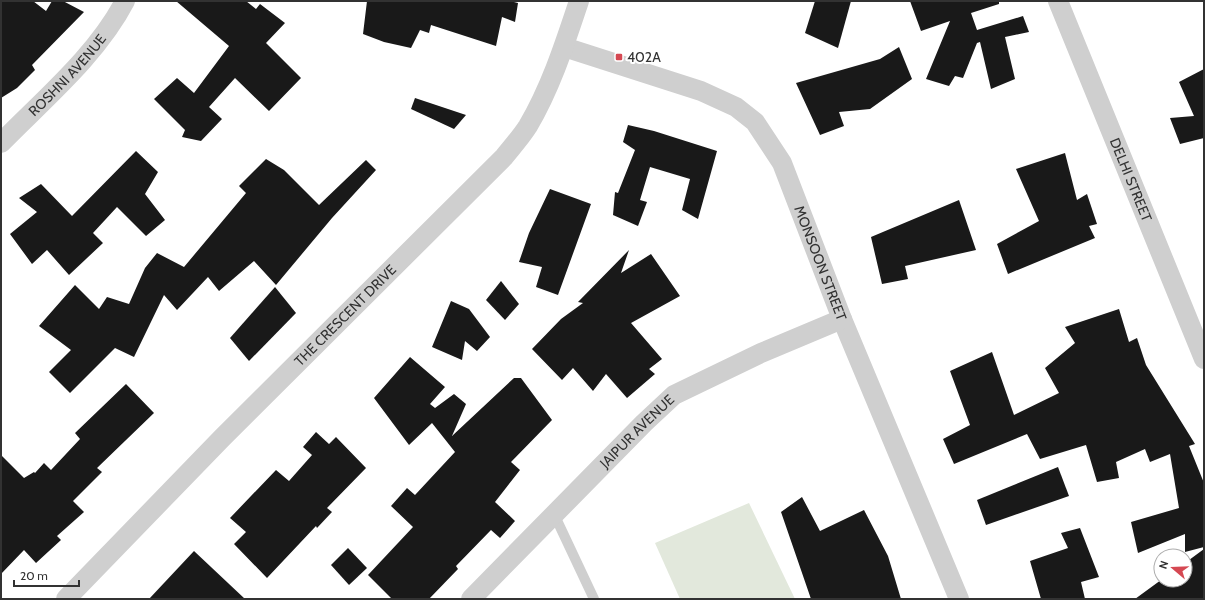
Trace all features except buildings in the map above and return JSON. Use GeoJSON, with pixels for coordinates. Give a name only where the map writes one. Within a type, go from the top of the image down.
{"type":"FeatureCollection","features":[{"type":"Feature","properties":{"kind":"street","name":"ROSHNI AVENUE"},"geometry":{"type":"LineString","coordinates":[[1,143],[85,58],[113,23],[125,1]]}},
{"type":"Feature","properties":{"kind":"street","name":"THE CRESCENT DRIVE"},"geometry":{"type":"LineString","coordinates":[[66,599],[222,438],[504,157],[528,126],[564,47],[579,1]]}},
{"type":"Feature","properties":{"kind":"street","name":"DELHI STREET"},"geometry":{"type":"LineString","coordinates":[[1058,1],[1204,359]]}},
{"type":"Feature","properties":{"kind":"street","name":"MONSOON STREET"},"geometry":{"type":"LineString","coordinates":[[564,47],[701,91],[736,107],[755,122],[782,163],[842,319],[959,599]]}},
{"type":"Feature","properties":{"kind":"street","name":"JAIPUR AVENUE"},"geometry":{"type":"LineString","coordinates":[[471,599],[644,423],[674,395],[754,356],[842,319]]}},
{"type":"Feature","properties":{"kind":"lane"},"geometry":{"type":"LineString","coordinates":[[554,514],[594,599]]}},
{"type":"Feature","properties":{"kind":"shaded area"},"geometry":{"type":"Polygon","coordinates":[[[749,503],[795,599],[680,599],[655,543],[749,503]]]}},
{"type":"Feature","properties":{"kind":"place","name":"402A"},"geometry":{"type":"Point","coordinates":[619,57]}}]}
